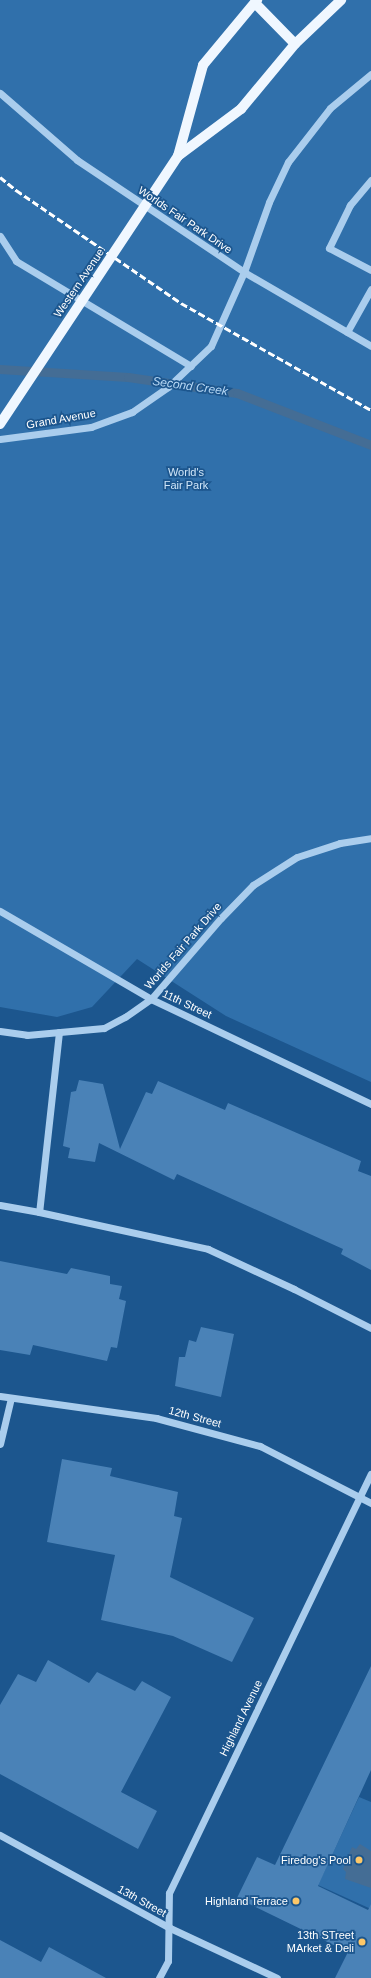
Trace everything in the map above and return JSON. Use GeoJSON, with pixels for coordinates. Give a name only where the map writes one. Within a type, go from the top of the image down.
{"type":"FeatureCollection","features":[{"type":"Feature","properties":{"kind":"main road","name":"Western Avenue"},"geometry":{"type":"LineString","coordinates":[[178,156],[241,109],[295,44],[341,0]]}},
{"type":"Feature","properties":{"kind":"main road","name":"Western Avenue"},"geometry":{"type":"LineString","coordinates":[[0,424],[178,156],[203,65],[254,1]]}},
{"type":"Feature","properties":{"kind":"main road"},"geometry":{"type":"LineString","coordinates":[[254,1],[295,44]]}},
{"type":"Feature","properties":{"kind":"street","name":"Grand Avenue"},"geometry":{"type":"LineString","coordinates":[[0,439],[91,427],[132,412],[168,387],[211,346],[244,272],[269,202],[288,162],[330,108],[371,74]]}},
{"type":"Feature","properties":{"kind":"street","name":"Worlds Fair Park Drive"},"geometry":{"type":"LineString","coordinates":[[0,93],[77,160],[244,272],[371,346]]}},
{"type":"Feature","properties":{"kind":"street"},"geometry":{"type":"LineString","coordinates":[[371,180],[350,204],[329,248],[371,270]]}},
{"type":"Feature","properties":{"kind":"street"},"geometry":{"type":"LineString","coordinates":[[0,236],[16,261],[190,366]]}},
{"type":"Feature","properties":{"kind":"street"},"geometry":{"type":"LineString","coordinates":[[347,332],[371,289]]}},
{"type":"Feature","properties":{"kind":"street","name":"Worlds Fair Park Drive"},"geometry":{"type":"LineString","coordinates":[[0,1031],[27,1035],[104,1028],[125,1017],[151,999],[221,918],[254,885],[297,857],[340,842],[371,838]]}},
{"type":"Feature","properties":{"kind":"street","name":"11th Street"},"geometry":{"type":"LineString","coordinates":[[0,911],[151,999],[371,1104]]}},
{"type":"Feature","properties":{"kind":"street"},"geometry":{"type":"LineString","coordinates":[[39,1212],[59,1032]]}},
{"type":"Feature","properties":{"kind":"street"},"geometry":{"type":"LineString","coordinates":[[0,1205],[39,1212],[208,1249],[294,1289],[371,1328]]}},
{"type":"Feature","properties":{"kind":"street","name":"12th Street"},"geometry":{"type":"LineString","coordinates":[[0,1396],[156,1418],[260,1446],[371,1503]]}},
{"type":"Feature","properties":{"kind":"street"},"geometry":{"type":"LineString","coordinates":[[0,1444],[12,1398]]}},
{"type":"Feature","properties":{"kind":"street","name":"Highland Avenue"},"geometry":{"type":"LineString","coordinates":[[159,1978],[168,1961],[170,1928],[169,1893],[371,1474]]}},
{"type":"Feature","properties":{"kind":"street","name":"13th Street"},"geometry":{"type":"LineString","coordinates":[[0,1835],[170,1928],[277,1978]]}},
{"type":"Feature","properties":{"kind":"green space","name":"World's Fair Park"},"geometry":{"type":"Polygon","coordinates":[[[0,0],[371,0],[371,1082],[226,1016],[137,959],[92,1007],[57,1017],[0,1007],[0,0]]]}},
{"type":"Feature","properties":{"kind":"green space"},"geometry":{"type":"Polygon","coordinates":[[[359,1797],[371,1802],[371,1909],[318,1885],[359,1797]]]}},
{"type":"Feature","properties":{"kind":"shaded area","name":"Firedog's Pool"},"geometry":{"type":"Polygon","coordinates":[[[360,1844],[371,1851],[371,1888],[345,1879],[346,1872],[343,1869],[352,1847],[356,1849],[360,1844]]]}},
{"type":"Feature","properties":{"kind":"building"},"geometry":{"type":"Polygon","coordinates":[[[79,1080],[103,1084],[120,1149],[146,1092],[152,1094],[158,1081],[225,1110],[228,1103],[361,1161],[358,1171],[371,1176],[371,1270],[341,1254],[343,1249],[177,1174],[174,1180],[99,1143],[95,1162],[68,1158],[70,1148],[63,1146],[71,1092],[76,1091],[79,1080]]]}},
{"type":"Feature","properties":{"kind":"building"},"geometry":{"type":"Polygon","coordinates":[[[0,1261],[67,1274],[71,1268],[110,1276],[110,1284],[122,1286],[119,1299],[126,1301],[117,1348],[111,1347],[107,1361],[33,1345],[30,1355],[0,1350],[0,1261]]]}},
{"type":"Feature","properties":{"kind":"building"},"geometry":{"type":"Polygon","coordinates":[[[201,1327],[234,1334],[221,1397],[175,1386],[179,1357],[185,1357],[189,1340],[196,1342],[201,1327]]]}},
{"type":"Feature","properties":{"kind":"building"},"geometry":{"type":"Polygon","coordinates":[[[62,1459],[112,1468],[110,1476],[178,1492],[174,1516],[182,1518],[170,1577],[254,1618],[232,1662],[173,1636],[101,1620],[115,1555],[47,1542],[62,1459]]]}},
{"type":"Feature","properties":{"kind":"building"},"geometry":{"type":"Polygon","coordinates":[[[48,1660],[89,1683],[97,1672],[135,1691],[142,1681],[171,1697],[121,1792],[157,1811],[138,1849],[0,1774],[0,1705],[18,1674],[36,1682],[48,1660]]]}},
{"type":"Feature","properties":{"kind":"building"},"geometry":{"type":"Polygon","coordinates":[[[371,1666],[371,1770],[318,1886],[368,1910],[371,1904],[371,1978],[335,1978],[348,1952],[237,1898],[257,1857],[275,1865],[371,1666]]]}},
{"type":"Feature","properties":{"kind":"building"},"geometry":{"type":"Polygon","coordinates":[[[0,1940],[41,1962],[49,1947],[106,1978],[0,1978],[0,1940]]]}},
{"type":"Feature","properties":{"kind":"waterway","name":"Second Creek"},"geometry":{"type":"LineString","coordinates":[[0,369],[128,377],[237,393],[371,445]]}},
{"type":"Feature","properties":{"kind":"railway"},"geometry":{"type":"LineString","coordinates":[[0,177],[16,190],[181,303],[371,410]]}},
{"type":"Feature","properties":{"kind":"place","name":"Firedog's Pool"},"geometry":{"type":"Point","coordinates":[359,1860]}},
{"type":"Feature","properties":{"kind":"place","name":"Highland Terrace"},"geometry":{"type":"Point","coordinates":[296,1901]}},
{"type":"Feature","properties":{"kind":"place","name":"13th STreet MArket & Deli"},"geometry":{"type":"Point","coordinates":[362,1942]}}]}
